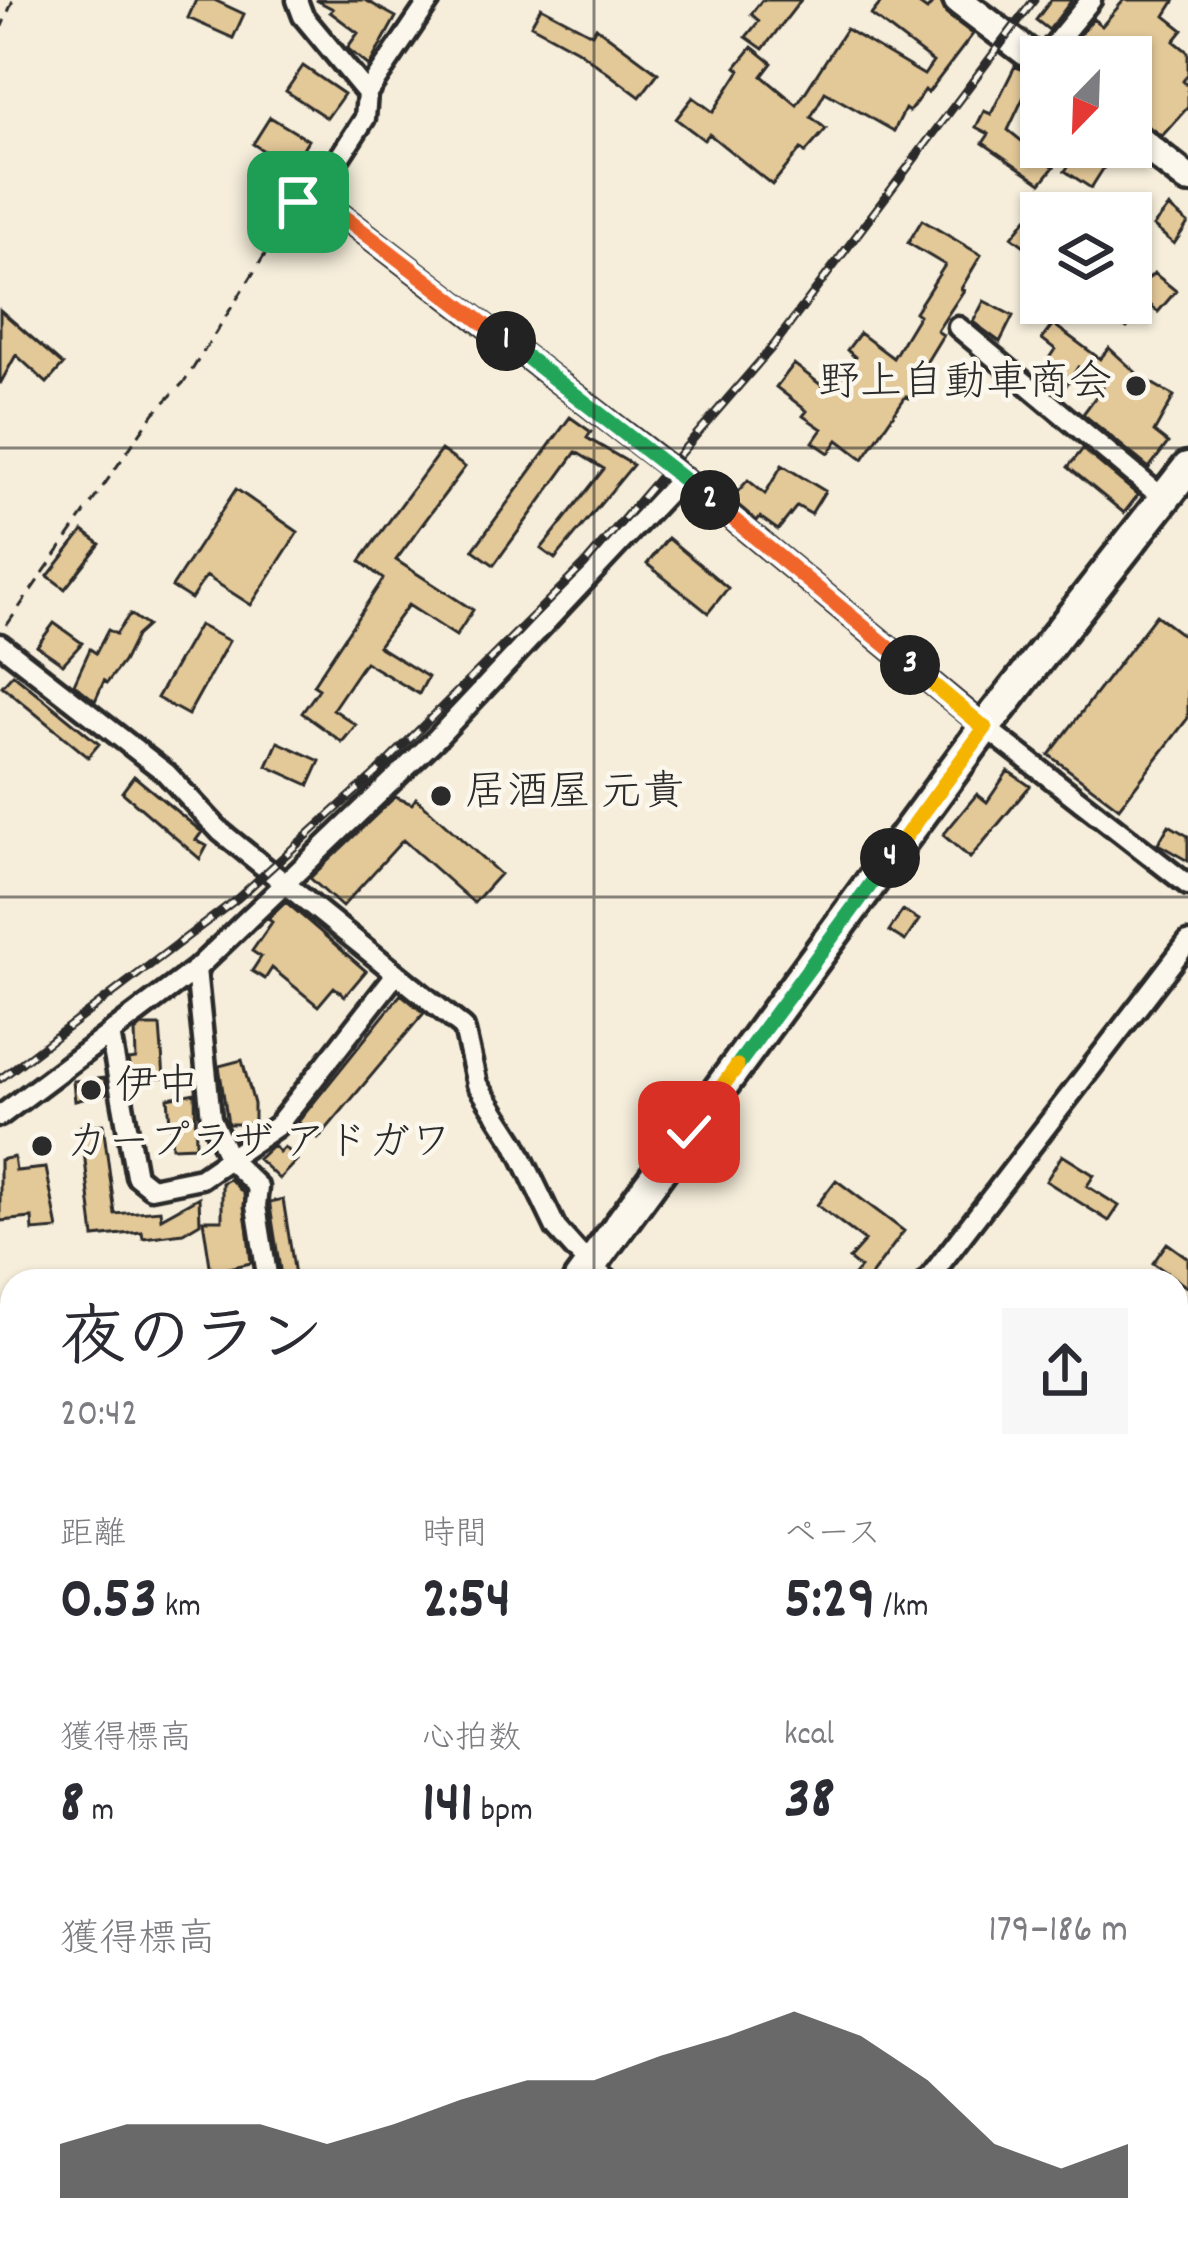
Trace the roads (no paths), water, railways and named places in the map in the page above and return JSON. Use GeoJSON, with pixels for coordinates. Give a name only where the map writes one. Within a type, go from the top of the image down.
{"type":"FeatureCollection","features":[{"type":"Feature","properties":{"kind":"main road"},"geometry":{"type":"LineString","coordinates":[[958,0],[1020,45]]}},
{"type":"Feature","properties":{"kind":"main road"},"geometry":{"type":"LineString","coordinates":[[1152,151],[1188,179]]}},
{"type":"Feature","properties":{"kind":"main road"},"geometry":{"type":"LineString","coordinates":[[598,1269],[985,728],[1188,468]]}},
{"type":"Feature","properties":{"kind":"street"},"geometry":{"type":"LineString","coordinates":[[297,0],[303,16],[367,93]]}},
{"type":"Feature","properties":{"kind":"street"},"geometry":{"type":"LineString","coordinates":[[430,0],[367,93],[365,118],[315,195],[682,477],[985,728],[1187,882]]}},
{"type":"Feature","properties":{"kind":"street"},"geometry":{"type":"LineString","coordinates":[[1062,36],[1091,0]]}},
{"type":"Feature","properties":{"kind":"street"},"geometry":{"type":"LineString","coordinates":[[958,327],[1164,499]]}},
{"type":"Feature","properties":{"kind":"street"},"geometry":{"type":"LineString","coordinates":[[0,1116],[196,969],[437,738],[682,477]]}},
{"type":"Feature","properties":{"kind":"street"},"geometry":{"type":"LineString","coordinates":[[0,639],[166,773],[221,832],[464,1028],[477,1084],[515,1142],[556,1228],[588,1269]]}},
{"type":"Feature","properties":{"kind":"street"},"geometry":{"type":"LineString","coordinates":[[936,1269],[1188,942]]}},
{"type":"Feature","properties":{"kind":"street"},"geometry":{"type":"LineString","coordinates":[[196,969],[211,1118],[229,1159],[258,1187],[256,1207],[266,1269]]}},
{"type":"Feature","properties":{"kind":"street"},"geometry":{"type":"LineString","coordinates":[[110,1033],[136,1176],[151,1189],[201,1178],[278,1126],[396,974]]}},
{"type":"Feature","properties":{"kind":"railway"},"geometry":{"type":"LineString","coordinates":[[0,1079],[238,898],[377,772],[584,565],[774,345],[1034,0]]}},
{"type":"Feature","properties":{"kind":"place","name":"野上自動車商会"},"geometry":{"type":"Point","coordinates":[1136,386]}},
{"type":"Feature","properties":{"kind":"place","name":"居酒屋 元貴"},"geometry":{"type":"Point","coordinates":[441,796]}},
{"type":"Feature","properties":{"kind":"place","name":"伊中"},"geometry":{"type":"Point","coordinates":[91,1090]}},
{"type":"Feature","properties":{"kind":"place","name":"カープラザ アドガワ"},"geometry":{"type":"Point","coordinates":[42,1146]}}]}
